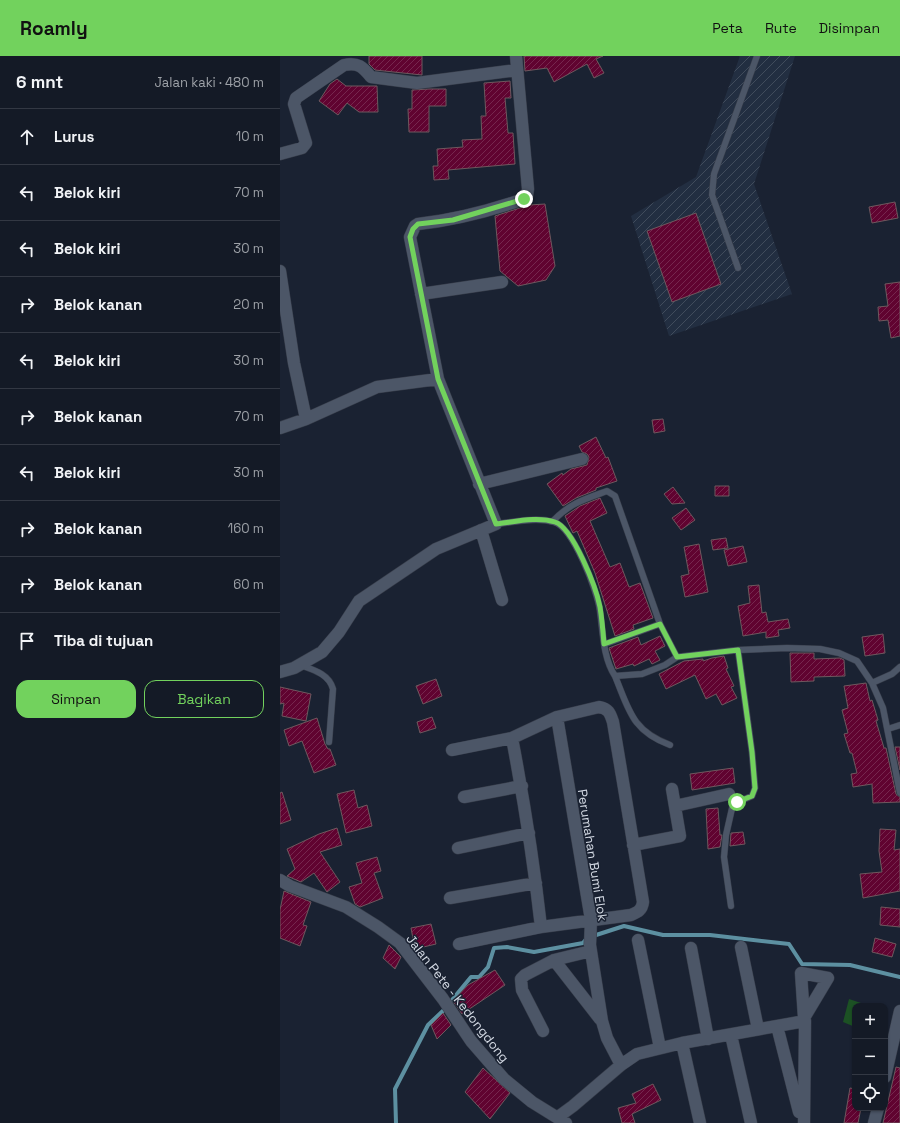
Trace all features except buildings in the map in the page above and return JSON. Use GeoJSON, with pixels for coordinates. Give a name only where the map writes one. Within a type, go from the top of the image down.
{"type":"FeatureCollection","features":[{"type":"Feature","properties":{"kind":"street"},"geometry":{"type":"LineString","coordinates":[[280,672],[299,665],[322,652],[339,632],[359,601],[436,549],[496,524],[438,379],[410,237],[415,226],[418,224],[453,220],[488,211],[524,199],[527,196],[528,189],[516,56]]}},
{"type":"Feature","properties":{"kind":"street"},"geometry":{"type":"LineString","coordinates":[[280,154],[302,148],[306,143],[294,104],[296,98],[344,65],[352,63],[361,65],[371,77],[417,84],[517,70]]}},
{"type":"Feature","properties":{"kind":"street"},"geometry":{"type":"LineString","coordinates":[[280,271],[294,363],[306,419]]}},
{"type":"Feature","properties":{"kind":"street"},"geometry":{"type":"LineString","coordinates":[[421,294],[502,282]]}},
{"type":"Feature","properties":{"kind":"street"},"geometry":{"type":"LineString","coordinates":[[280,428],[306,419],[377,387],[438,379]]}},
{"type":"Feature","properties":{"kind":"street"},"geometry":{"type":"LineString","coordinates":[[479,484],[582,460]]}},
{"type":"Feature","properties":{"kind":"street"},"geometry":{"type":"LineString","coordinates":[[481,530],[502,600]]}},
{"type":"Feature","properties":{"kind":"street"},"geometry":{"type":"LineString","coordinates":[[452,750],[512,738],[557,717],[599,707],[606,708],[610,712],[613,722],[644,902],[643,908],[638,912],[591,925],[541,927],[459,944]]}},
{"type":"Feature","properties":{"kind":"street","name":"Perumahan Bumi Elok"},"geometry":{"type":"LineString","coordinates":[[557,717],[591,925],[590,948],[602,1021],[607,1038],[620,1065]]}},
{"type":"Feature","properties":{"kind":"street"},"geometry":{"type":"LineString","coordinates":[[512,738],[522,786],[541,927]]}},
{"type":"Feature","properties":{"kind":"street"},"geometry":{"type":"LineString","coordinates":[[464,797],[522,786]]}},
{"type":"Feature","properties":{"kind":"street"},"geometry":{"type":"LineString","coordinates":[[634,845],[679,838],[681,834],[672,789]]}},
{"type":"Feature","properties":{"kind":"street"},"geometry":{"type":"LineString","coordinates":[[675,806],[729,794]]}},
{"type":"Feature","properties":{"kind":"street"},"geometry":{"type":"LineString","coordinates":[[458,848],[528,833]]}},
{"type":"Feature","properties":{"kind":"street","name":"Jalan Pete - Kedongdong"},"geometry":{"type":"LineString","coordinates":[[280,880],[290,886],[346,907],[400,943],[443,999],[471,1041],[504,1079],[532,1102],[562,1120]]}},
{"type":"Feature","properties":{"kind":"street"},"geometry":{"type":"LineString","coordinates":[[450,898],[536,883]]}},
{"type":"Feature","properties":{"kind":"street"},"geometry":{"type":"LineString","coordinates":[[638,940],[660,1048]]}},
{"type":"Feature","properties":{"kind":"street"},"geometry":{"type":"LineString","coordinates":[[741,947],[758,1029]]}},
{"type":"Feature","properties":{"kind":"street"},"geometry":{"type":"LineString","coordinates":[[543,1031],[522,990],[521,979],[525,975],[554,960],[590,948]]}},
{"type":"Feature","properties":{"kind":"street"},"geometry":{"type":"LineString","coordinates":[[691,948],[708,1039]]}},
{"type":"Feature","properties":{"kind":"street"},"geometry":{"type":"LineString","coordinates":[[554,960],[602,1021]]}},
{"type":"Feature","properties":{"kind":"street"},"geometry":{"type":"LineString","coordinates":[[885,1075],[900,1011]]}},
{"type":"Feature","properties":{"kind":"street"},"geometry":{"type":"LineString","coordinates":[[562,1120],[573,1106],[620,1065],[637,1054],[682,1043],[805,1020],[803,1123]]}},
{"type":"Feature","properties":{"kind":"street"},"geometry":{"type":"LineString","coordinates":[[777,1026],[803,1123]]}},
{"type":"Feature","properties":{"kind":"street"},"geometry":{"type":"LineString","coordinates":[[731,1035],[751,1123]]}},
{"type":"Feature","properties":{"kind":"street"},"geometry":{"type":"LineString","coordinates":[[682,1043],[700,1123]]}},
{"type":"Feature","properties":{"kind":"street"},"geometry":{"type":"LineString","coordinates":[[874,1123],[877,1111]]}},
{"type":"Feature","properties":{"kind":"lane"},"geometry":{"type":"LineString","coordinates":[[738,268],[712,195],[712,184],[714,174],[757,56]]}},
{"type":"Feature","properties":{"kind":"lane"},"geometry":{"type":"LineString","coordinates":[[553,521],[564,509],[577,502],[608,491],[615,496],[660,624],[677,657]]}},
{"type":"Feature","properties":{"kind":"lane"},"geometry":{"type":"LineString","coordinates":[[496,524],[535,520],[553,521],[561,525],[577,545],[600,606],[604,644],[612,672],[632,716],[640,728],[652,738],[670,745]]}},
{"type":"Feature","properties":{"kind":"lane"},"geometry":{"type":"LineString","coordinates":[[604,644],[660,624]]}},
{"type":"Feature","properties":{"kind":"lane"},"geometry":{"type":"LineString","coordinates":[[615,676],[642,674],[665,665],[677,657],[738,650],[787,648],[820,649],[839,653],[857,661],[872,683],[883,708],[900,793]]}},
{"type":"Feature","properties":{"kind":"lane"},"geometry":{"type":"LineString","coordinates":[[731,906],[724,857],[727,829],[733,804],[752,796],[755,788],[752,752],[738,650]]}},
{"type":"Feature","properties":{"kind":"lane"},"geometry":{"type":"LineString","coordinates":[[299,665],[327,677],[331,682],[333,689],[329,742]]}},
{"type":"Feature","properties":{"kind":"lane"},"geometry":{"type":"LineString","coordinates":[[872,683],[900,667]]}},
{"type":"Feature","properties":{"kind":"lane"},"geometry":{"type":"LineString","coordinates":[[888,729],[900,725]]}},
{"type":"Feature","properties":{"kind":"shaded area"},"geometry":{"type":"Polygon","coordinates":[[[740,56],[795,56],[754,184],[792,294],[669,336],[631,216],[696,177],[740,56]]]}},
{"type":"Feature","properties":{"kind":"green space"},"geometry":{"type":"Polygon","coordinates":[[[849,999],[861,1003],[852,1003],[852,1026],[843,1022],[849,999]]]}},
{"type":"Feature","properties":{"kind":"waterway"},"geometry":{"type":"LineString","coordinates":[[593,936],[624,926],[663,935],[710,935],[789,944],[802,964],[850,965],[900,977]]}},
{"type":"Feature","properties":{"kind":"waterway"},"geometry":{"type":"LineString","coordinates":[[452,1000],[471,977],[479,977],[488,967],[494,948],[507,947],[534,952],[583,943],[587,938]]}},
{"type":"Feature","properties":{"kind":"waterway"},"geometry":{"type":"LineString","coordinates":[[396,1123],[395,1089],[428,1025],[447,1007]]}},
{"type":"Feature","properties":{"kind":"route"},"geometry":{"type":"LineString","coordinates":[[524,199],[495,209],[453,220],[418,224],[413,229],[410,237],[438,379],[465,444],[476,478],[496,524],[535,520],[553,521],[561,525],[570,534],[577,545],[600,606],[604,644],[660,624],[677,657],[738,650],[752,752],[755,788],[752,796],[737,802]]}}]}
